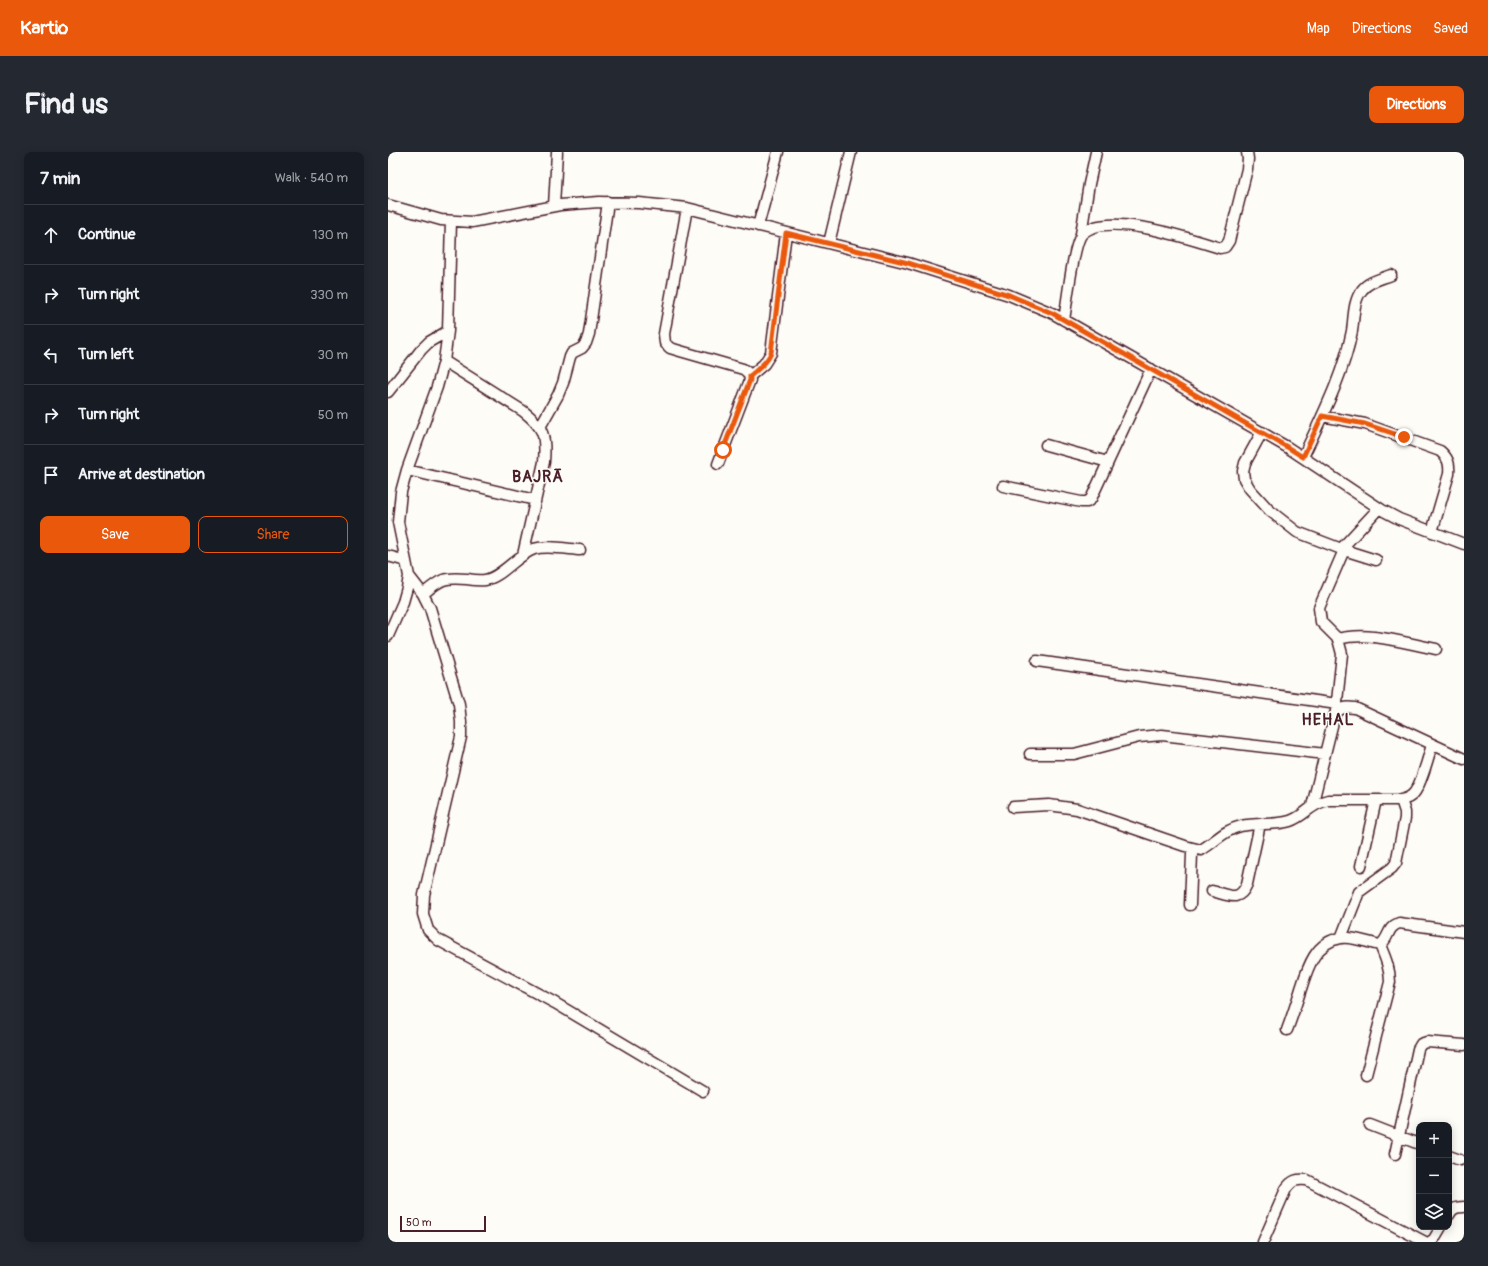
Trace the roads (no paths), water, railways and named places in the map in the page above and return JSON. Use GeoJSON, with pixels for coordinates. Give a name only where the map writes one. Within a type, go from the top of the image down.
{"type":"FeatureCollection","features":[{"type":"Feature","properties":{"kind":"street"},"geometry":{"type":"LineString","coordinates":[[554,206],[557,152]]}},
{"type":"Feature","properties":{"kind":"street"},"geometry":{"type":"LineString","coordinates":[[758,226],[778,152]]}},
{"type":"Feature","properties":{"kind":"street"},"geometry":{"type":"LineString","coordinates":[[829,244],[851,152]]}},
{"type":"Feature","properties":{"kind":"street"},"geometry":{"type":"LineString","coordinates":[[1064,320],[1076,246],[1081,234],[1096,152]]}},
{"type":"Feature","properties":{"kind":"street"},"geometry":{"type":"LineString","coordinates":[[1081,234],[1090,228],[1102,225],[1126,225],[1174,234],[1220,248],[1226,247],[1229,241],[1247,169],[1247,152]]}},
{"type":"Feature","properties":{"kind":"street"},"geometry":{"type":"LineString","coordinates":[[540,427],[558,395],[572,353],[582,348],[586,343],[608,202]]}},
{"type":"Feature","properties":{"kind":"street"},"geometry":{"type":"LineString","coordinates":[[388,205],[441,220],[472,222],[554,206],[608,202],[639,203],[687,208],[908,263],[1001,293],[1052,313],[1262,432],[1399,519],[1464,544]]}},
{"type":"Feature","properties":{"kind":"street"},"geometry":{"type":"LineString","coordinates":[[687,208],[664,334],[665,343],[670,348],[743,369],[750,376]]}},
{"type":"Feature","properties":{"kind":"street"},"geometry":{"type":"LineString","coordinates":[[388,636],[403,602],[407,588],[408,576],[406,561],[400,538],[398,522],[401,492],[407,470],[437,387],[444,361],[448,331],[451,220]]}},
{"type":"Feature","properties":{"kind":"street"},"geometry":{"type":"LineString","coordinates":[[718,464],[750,380],[750,376],[768,360],[771,353],[786,233]]}},
{"type":"Feature","properties":{"kind":"street"},"geometry":{"type":"LineString","coordinates":[[1303,457],[1337,382],[1344,362],[1352,331],[1356,301],[1361,291],[1369,283],[1391,274]]}},
{"type":"Feature","properties":{"kind":"street"},"geometry":{"type":"LineString","coordinates":[[388,392],[421,350],[429,342],[448,331]]}},
{"type":"Feature","properties":{"kind":"street"},"geometry":{"type":"LineString","coordinates":[[444,361],[523,411],[535,420],[540,427],[544,438],[545,456],[523,555]]}},
{"type":"Feature","properties":{"kind":"street"},"geometry":{"type":"LineString","coordinates":[[1003,486],[1080,502],[1087,502],[1091,499],[1151,369]]}},
{"type":"Feature","properties":{"kind":"street"},"geometry":{"type":"LineString","coordinates":[[1322,416],[1360,422],[1380,428],[1440,451],[1446,457],[1450,464],[1449,474],[1432,532]]}},
{"type":"Feature","properties":{"kind":"street"},"geometry":{"type":"LineString","coordinates":[[1262,432],[1245,463],[1243,471],[1244,479],[1250,489],[1269,510],[1297,532],[1343,550],[1376,560]]}},
{"type":"Feature","properties":{"kind":"street"},"geometry":{"type":"LineString","coordinates":[[1046,445],[1108,462]]}},
{"type":"Feature","properties":{"kind":"street"},"geometry":{"type":"LineString","coordinates":[[407,470],[535,500]]}},
{"type":"Feature","properties":{"kind":"street"},"geometry":{"type":"LineString","coordinates":[[1312,806],[1336,709],[1342,654],[1338,639],[1322,622],[1319,608],[1343,550],[1380,508]]}},
{"type":"Feature","properties":{"kind":"street"},"geometry":{"type":"LineString","coordinates":[[423,594],[436,583],[444,579],[485,580],[494,577],[523,555],[535,549],[580,550]]}},
{"type":"Feature","properties":{"kind":"street"},"geometry":{"type":"LineString","coordinates":[[388,556],[406,561]]}},
{"type":"Feature","properties":{"kind":"street"},"geometry":{"type":"LineString","coordinates":[[408,576],[423,594],[432,615],[459,704],[461,722],[461,737],[424,895],[423,914],[428,930],[438,940],[555,1003],[702,1092]]}},
{"type":"Feature","properties":{"kind":"street"},"geometry":{"type":"LineString","coordinates":[[1338,639],[1358,635],[1436,649]]}},
{"type":"Feature","properties":{"kind":"street"},"geometry":{"type":"LineString","coordinates":[[1037,661],[1336,709],[1345,707],[1355,708],[1464,759]]}},
{"type":"Feature","properties":{"kind":"street"},"geometry":{"type":"LineString","coordinates":[[1030,754],[1074,754],[1139,737],[1162,736],[1325,754]]}},
{"type":"Feature","properties":{"kind":"street"},"geometry":{"type":"LineString","coordinates":[[1013,807],[1049,805],[1077,809],[1193,849],[1201,850],[1232,828],[1260,824],[1283,823],[1299,816],[1320,802],[1328,800],[1401,800],[1408,798],[1414,793],[1432,745]]}},
{"type":"Feature","properties":{"kind":"street"},"geometry":{"type":"LineString","coordinates":[[1360,866],[1376,800]]}},
{"type":"Feature","properties":{"kind":"street"},"geometry":{"type":"LineString","coordinates":[[1341,938],[1359,892],[1392,868],[1396,863],[1405,818],[1405,812],[1401,800]]}},
{"type":"Feature","properties":{"kind":"street"},"geometry":{"type":"LineString","coordinates":[[1212,891],[1235,896],[1244,892],[1260,824]]}},
{"type":"Feature","properties":{"kind":"street"},"geometry":{"type":"LineString","coordinates":[[1190,905],[1193,849]]}},
{"type":"Feature","properties":{"kind":"street"},"geometry":{"type":"LineString","coordinates":[[1287,1030],[1309,965],[1321,948],[1329,942],[1341,938],[1350,938],[1380,945],[1385,942],[1390,928],[1399,923],[1464,932]]}},
{"type":"Feature","properties":{"kind":"street"},"geometry":{"type":"LineString","coordinates":[[1366,1075],[1390,982],[1390,973],[1380,945]]}},
{"type":"Feature","properties":{"kind":"street"},"geometry":{"type":"LineString","coordinates":[[1395,1154],[1418,1049],[1421,1044],[1427,1042],[1464,1045]]}},
{"type":"Feature","properties":{"kind":"street"},"geometry":{"type":"LineString","coordinates":[[1370,1125],[1416,1143]]}},
{"type":"Feature","properties":{"kind":"street"},"geometry":{"type":"LineString","coordinates":[[1452,1157],[1460,1160]]}},
{"type":"Feature","properties":{"kind":"street"},"geometry":{"type":"LineString","coordinates":[[1263,1242],[1286,1188],[1291,1182],[1298,1179],[1307,1180],[1425,1242]]}},
{"type":"Feature","properties":{"kind":"street"},"geometry":{"type":"LineString","coordinates":[[1452,1210],[1457,1207],[1464,1207]]}},
{"type":"Feature","properties":{"kind":"street"},"geometry":{"type":"LineString","coordinates":[[1430,1242],[1434,1239],[1439,1230]]}},
{"type":"Feature","properties":{"kind":"district","name":"BAJRĀ"},"geometry":{"type":"Point","coordinates":[538,477]}},
{"type":"Feature","properties":{"kind":"district","name":"HEHAL"},"geometry":{"type":"Point","coordinates":[1328,720]}}]}
